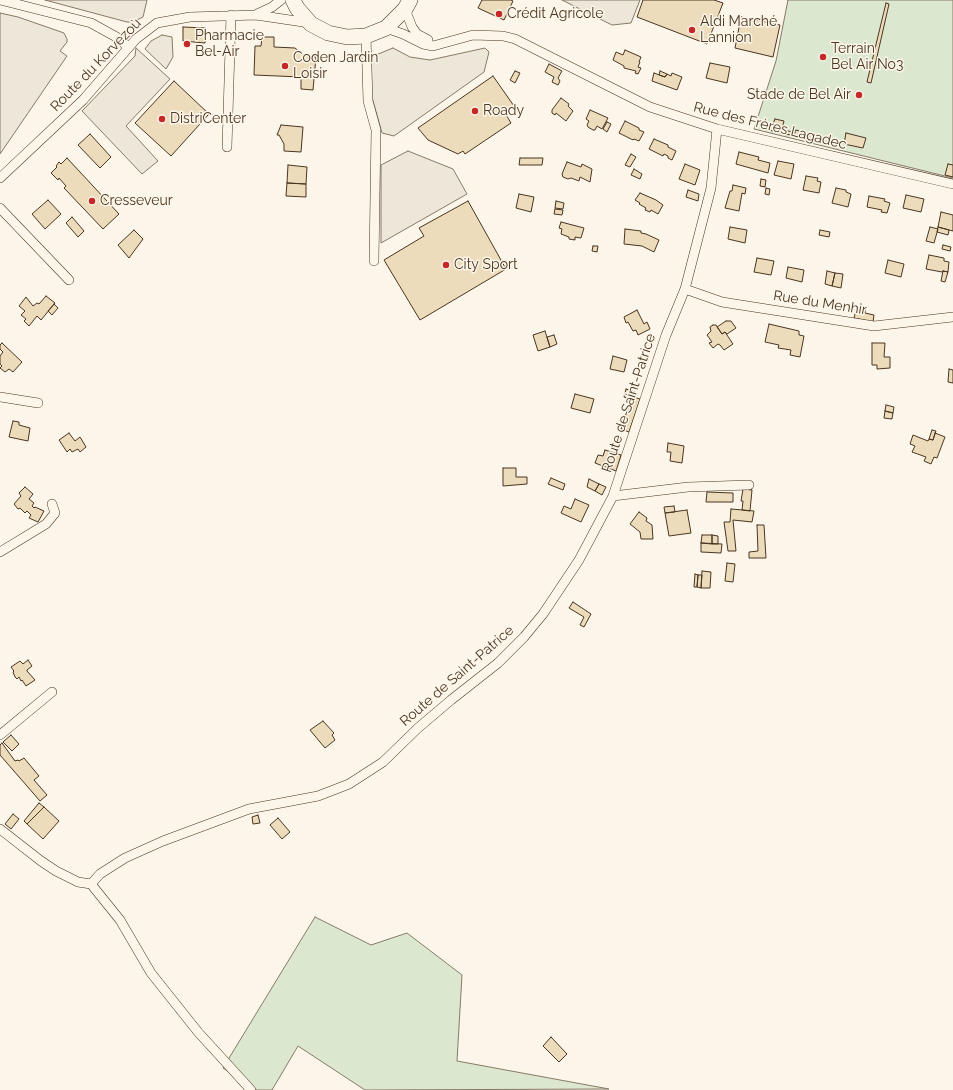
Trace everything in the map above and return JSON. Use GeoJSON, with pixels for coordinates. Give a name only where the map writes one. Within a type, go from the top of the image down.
{"type":"FeatureCollection","features":[{"type":"Feature","properties":{"kind":"main road"},"geometry":{"type":"LineString","coordinates":[[293,0],[297,8],[311,24],[328,33],[347,37],[366,36],[386,28],[408,5]]}},
{"type":"Feature","properties":{"kind":"street"},"geometry":{"type":"LineString","coordinates":[[1,0],[91,23],[120,40],[128,48]]}},
{"type":"Feature","properties":{"kind":"street"},"geometry":{"type":"LineString","coordinates":[[256,15],[272,7],[281,0]]}},
{"type":"Feature","properties":{"kind":"street","name":"Rue des Frères Lagadec"},"geometry":{"type":"LineString","coordinates":[[408,5],[412,27],[417,34],[428,40],[453,41]]}},
{"type":"Feature","properties":{"kind":"street"},"geometry":{"type":"LineString","coordinates":[[227,147],[231,15]]}},
{"type":"Feature","properties":{"kind":"street","name":"Route du Korvezoù"},"geometry":{"type":"LineString","coordinates":[[0,178],[82,100],[136,39],[157,23],[190,17],[256,15],[311,24]]}},
{"type":"Feature","properties":{"kind":"street","name":"Rue des Frères Lagadec"},"geometry":{"type":"LineString","coordinates":[[386,28],[403,34],[423,44],[433,46],[473,35],[503,36],[515,39],[650,107],[717,129],[953,184]]}},
{"type":"Feature","properties":{"kind":"street"},"geometry":{"type":"LineString","coordinates":[[366,36],[368,101],[376,130],[374,261]]}},
{"type":"Feature","properties":{"kind":"street","name":"Route de Saint-Patrice"},"geometry":{"type":"LineString","coordinates":[[91,884],[100,874],[125,858],[163,840],[249,808],[318,796],[349,784],[383,762],[418,728],[498,663],[543,614],[579,560],[613,496],[666,335],[685,289],[711,188],[717,129]]}},
{"type":"Feature","properties":{"kind":"street"},"geometry":{"type":"LineString","coordinates":[[0,208],[69,280]]}},
{"type":"Feature","properties":{"kind":"street","name":"Rue du Menhir"},"geometry":{"type":"LineString","coordinates":[[685,289],[722,302],[874,326],[953,317]]}},
{"type":"Feature","properties":{"kind":"street"},"geometry":{"type":"LineString","coordinates":[[0,397],[38,403]]}},
{"type":"Feature","properties":{"kind":"street"},"geometry":{"type":"LineString","coordinates":[[613,496],[688,487],[749,486]]}},
{"type":"Feature","properties":{"kind":"street"},"geometry":{"type":"LineString","coordinates":[[0,552],[46,524],[54,514],[52,504]]}},
{"type":"Feature","properties":{"kind":"street"},"geometry":{"type":"LineString","coordinates":[[0,735],[52,692]]}},
{"type":"Feature","properties":{"kind":"street"},"geometry":{"type":"LineString","coordinates":[[0,829],[56,871],[78,882],[91,884],[120,920],[151,973],[198,1032],[251,1090]]}},
{"type":"Feature","properties":{"kind":"green space","name":"Stade de Bel Air"},"geometry":{"type":"Polygon","coordinates":[[[788,0],[953,0],[953,178],[754,129],[776,61],[788,0]]]}},
{"type":"Feature","properties":{"kind":"green space"},"geometry":{"type":"Polygon","coordinates":[[[315,917],[371,945],[407,933],[462,975],[457,1061],[609,1089],[365,1090],[298,1046],[272,1090],[257,1090],[223,1068],[315,917]]]}},
{"type":"Feature","properties":{"kind":"shaded area"},"geometry":{"type":"Polygon","coordinates":[[[45,0],[147,0],[143,17],[133,22],[127,22],[45,0]]]}},
{"type":"Feature","properties":{"kind":"shaded area"},"geometry":{"type":"Polygon","coordinates":[[[562,0],[640,0],[631,23],[612,25],[562,0]]]}},
{"type":"Feature","properties":{"kind":"shaded area"},"geometry":{"type":"Polygon","coordinates":[[[0,13],[18,17],[64,33],[67,42],[60,51],[67,56],[0,154],[0,13]]]}},
{"type":"Feature","properties":{"kind":"shaded area"},"geometry":{"type":"Polygon","coordinates":[[[162,35],[172,37],[173,57],[166,69],[145,49],[151,41],[162,35]]]}},
{"type":"Feature","properties":{"kind":"shaded area"},"geometry":{"type":"Polygon","coordinates":[[[136,48],[170,79],[126,126],[158,161],[142,174],[82,111],[135,56],[136,48]]]}},
{"type":"Feature","properties":{"kind":"shaded area"},"geometry":{"type":"Polygon","coordinates":[[[393,48],[410,57],[430,60],[485,48],[489,52],[484,72],[394,136],[382,133],[370,90],[371,57],[393,48]]]}},
{"type":"Feature","properties":{"kind":"shaded area"},"geometry":{"type":"Polygon","coordinates":[[[408,151],[453,169],[467,194],[381,243],[381,165],[408,151]]]}},
{"type":"Feature","properties":{"kind":"building","name":"Crédit Agricole"},"geometry":{"type":"Polygon","coordinates":[[[482,0],[513,1],[504,20],[478,8],[482,0]]]}},
{"type":"Feature","properties":{"kind":"building","name":"Aldi Marché Lannion"},"geometry":{"type":"Polygon","coordinates":[[[643,0],[714,0],[723,3],[707,44],[637,17],[643,0]]]}},
{"type":"Feature","properties":{"kind":"building"},"geometry":{"type":"Polygon","coordinates":[[[886,3],[889,4],[871,83],[867,82],[886,3]]]}},
{"type":"Feature","properties":{"kind":"building"},"geometry":{"type":"Polygon","coordinates":[[[741,17],[780,25],[773,57],[735,48],[741,17]]]}},
{"type":"Feature","properties":{"kind":"building"},"geometry":{"type":"Polygon","coordinates":[[[183,27],[206,28],[205,43],[183,41],[183,27]]]}},
{"type":"Feature","properties":{"kind":"building","name":"Coden Jardin Loisir"},"geometry":{"type":"Polygon","coordinates":[[[262,37],[274,37],[274,47],[295,48],[302,54],[316,57],[313,90],[301,89],[301,77],[254,75],[255,46],[261,46],[262,37]]]}},
{"type":"Feature","properties":{"kind":"building"},"geometry":{"type":"Polygon","coordinates":[[[625,50],[641,57],[638,67],[641,68],[638,74],[635,73],[636,71],[624,68],[624,66],[613,60],[616,52],[623,55],[625,50]]]}},
{"type":"Feature","properties":{"kind":"building"},"geometry":{"type":"Polygon","coordinates":[[[710,63],[730,67],[727,83],[706,78],[710,63]]]}},
{"type":"Feature","properties":{"kind":"building"},"geometry":{"type":"Polygon","coordinates":[[[549,64],[562,71],[558,78],[560,81],[558,85],[552,82],[554,77],[545,72],[549,64]]]}},
{"type":"Feature","properties":{"kind":"building"},"geometry":{"type":"Polygon","coordinates":[[[515,71],[520,73],[515,83],[510,80],[515,71]]]}},
{"type":"Feature","properties":{"kind":"building"},"geometry":{"type":"Polygon","coordinates":[[[660,71],[667,74],[665,77],[659,75],[660,71]]]}},
{"type":"Feature","properties":{"kind":"building"},"geometry":{"type":"Polygon","coordinates":[[[654,73],[665,77],[667,74],[671,76],[672,73],[682,77],[677,90],[652,81],[654,73]]]}},
{"type":"Feature","properties":{"kind":"building"},"geometry":{"type":"Polygon","coordinates":[[[493,76],[514,106],[505,113],[511,123],[465,154],[463,151],[458,154],[428,140],[418,128],[493,76]]]}},
{"type":"Feature","properties":{"kind":"building"},"geometry":{"type":"Polygon","coordinates":[[[174,81],[209,114],[171,156],[135,123],[174,81]]]}},
{"type":"Feature","properties":{"kind":"building"},"geometry":{"type":"Polygon","coordinates":[[[561,98],[569,104],[568,106],[573,111],[566,121],[556,113],[555,115],[552,113],[552,110],[561,98]]]}},
{"type":"Feature","properties":{"kind":"building"},"geometry":{"type":"Polygon","coordinates":[[[590,110],[608,118],[602,129],[597,126],[595,130],[593,130],[588,127],[587,125],[589,121],[586,119],[590,110]]]}},
{"type":"Feature","properties":{"kind":"building"},"geometry":{"type":"Polygon","coordinates":[[[775,119],[784,121],[782,129],[795,133],[795,130],[805,132],[805,134],[809,136],[808,139],[764,129],[765,122],[773,124],[775,119]]]}},
{"type":"Feature","properties":{"kind":"building"},"geometry":{"type":"Polygon","coordinates":[[[625,121],[644,132],[639,141],[633,140],[619,133],[625,121]]]}},
{"type":"Feature","properties":{"kind":"building"},"geometry":{"type":"Polygon","coordinates":[[[607,122],[611,124],[607,132],[603,129],[607,122]]]}},
{"type":"Feature","properties":{"kind":"building"},"geometry":{"type":"Polygon","coordinates":[[[281,125],[303,127],[301,152],[284,151],[284,144],[279,135],[277,135],[281,125]]]}},
{"type":"Feature","properties":{"kind":"building"},"geometry":{"type":"Polygon","coordinates":[[[846,133],[866,138],[863,148],[844,144],[846,133]]]}},
{"type":"Feature","properties":{"kind":"building"},"geometry":{"type":"Polygon","coordinates":[[[90,134],[111,157],[100,168],[78,145],[90,134]]]}},
{"type":"Feature","properties":{"kind":"building"},"geometry":{"type":"Polygon","coordinates":[[[654,139],[668,145],[668,147],[676,151],[672,160],[664,154],[663,156],[649,149],[654,139]]]}},
{"type":"Feature","properties":{"kind":"building"},"geometry":{"type":"Polygon","coordinates":[[[739,152],[759,157],[758,160],[770,163],[768,173],[736,164],[739,152]]]}},
{"type":"Feature","properties":{"kind":"building"},"geometry":{"type":"Polygon","coordinates":[[[631,154],[636,157],[630,167],[625,165],[631,154]]]}},
{"type":"Feature","properties":{"kind":"building","name":"Cresseveur"},"geometry":{"type":"Polygon","coordinates":[[[67,158],[119,214],[103,229],[64,188],[66,186],[59,178],[58,180],[51,173],[57,167],[56,166],[59,162],[61,164],[67,158]]]}},
{"type":"Feature","properties":{"kind":"building"},"geometry":{"type":"Polygon","coordinates":[[[520,158],[543,158],[542,165],[519,165],[520,158]]]}},
{"type":"Feature","properties":{"kind":"building"},"geometry":{"type":"Polygon","coordinates":[[[778,161],[794,164],[791,179],[774,175],[778,161]]]}},
{"type":"Feature","properties":{"kind":"building"},"geometry":{"type":"Polygon","coordinates":[[[567,162],[581,167],[582,164],[592,169],[590,182],[580,177],[579,181],[563,177],[562,174],[567,162]]]}},
{"type":"Feature","properties":{"kind":"building"},"geometry":{"type":"Polygon","coordinates":[[[685,164],[700,170],[695,185],[679,179],[685,164]]]}},
{"type":"Feature","properties":{"kind":"building"},"geometry":{"type":"Polygon","coordinates":[[[948,164],[953,165],[953,177],[945,175],[948,164]]]}},
{"type":"Feature","properties":{"kind":"building"},"geometry":{"type":"Polygon","coordinates":[[[288,165],[307,167],[306,184],[287,183],[288,165]]]}},
{"type":"Feature","properties":{"kind":"building"},"geometry":{"type":"Polygon","coordinates":[[[634,169],[642,174],[640,179],[631,175],[634,169]]]}},
{"type":"Feature","properties":{"kind":"building"},"geometry":{"type":"Polygon","coordinates":[[[806,176],[818,178],[817,181],[821,182],[819,193],[803,190],[806,176]]]}},
{"type":"Feature","properties":{"kind":"building"},"geometry":{"type":"Polygon","coordinates":[[[761,179],[766,180],[765,187],[760,186],[761,179]]]}},
{"type":"Feature","properties":{"kind":"building"},"geometry":{"type":"Polygon","coordinates":[[[287,183],[306,184],[306,197],[286,196],[287,183]]]}},
{"type":"Feature","properties":{"kind":"building"},"geometry":{"type":"Polygon","coordinates":[[[733,185],[746,188],[745,194],[742,193],[739,211],[725,208],[733,185]]]}},
{"type":"Feature","properties":{"kind":"building"},"geometry":{"type":"Polygon","coordinates":[[[766,188],[770,189],[769,195],[765,194],[766,188]]]}},
{"type":"Feature","properties":{"kind":"building"},"geometry":{"type":"Polygon","coordinates":[[[836,188],[846,190],[846,192],[851,194],[848,207],[832,203],[836,188]]]}},
{"type":"Feature","properties":{"kind":"building"},"geometry":{"type":"Polygon","coordinates":[[[688,190],[699,194],[698,201],[686,197],[688,190]]]}},
{"type":"Feature","properties":{"kind":"building"},"geometry":{"type":"Polygon","coordinates":[[[640,193],[663,205],[658,214],[651,210],[650,212],[645,210],[646,208],[635,200],[640,193]]]}},
{"type":"Feature","properties":{"kind":"building"},"geometry":{"type":"Polygon","coordinates":[[[519,194],[534,197],[531,212],[516,208],[519,194]]]}},
{"type":"Feature","properties":{"kind":"building"},"geometry":{"type":"Polygon","coordinates":[[[906,195],[924,199],[921,212],[903,208],[906,195]]]}},
{"type":"Feature","properties":{"kind":"building"},"geometry":{"type":"Polygon","coordinates":[[[869,196],[885,199],[884,201],[890,203],[887,213],[881,212],[882,210],[867,207],[869,196]]]}},
{"type":"Feature","properties":{"kind":"building"},"geometry":{"type":"Polygon","coordinates":[[[48,200],[61,214],[45,229],[32,214],[48,200]]]}},
{"type":"Feature","properties":{"kind":"building","name":"City Sport"},"geometry":{"type":"Polygon","coordinates":[[[468,201],[506,269],[420,320],[384,260],[424,236],[419,228],[468,201]]]}},
{"type":"Feature","properties":{"kind":"building"},"geometry":{"type":"Polygon","coordinates":[[[556,201],[564,203],[563,209],[555,208],[556,201]]]}},
{"type":"Feature","properties":{"kind":"building"},"geometry":{"type":"Polygon","coordinates":[[[555,209],[563,210],[562,215],[554,214],[555,209]]]}},
{"type":"Feature","properties":{"kind":"building"},"geometry":{"type":"Polygon","coordinates":[[[941,212],[953,215],[953,231],[938,227],[941,212]]]}},
{"type":"Feature","properties":{"kind":"building"},"geometry":{"type":"Polygon","coordinates":[[[72,217],[84,231],[78,237],[66,223],[72,217]]]}},
{"type":"Feature","properties":{"kind":"building"},"geometry":{"type":"Polygon","coordinates":[[[561,222],[584,228],[581,238],[575,237],[575,240],[569,239],[569,237],[561,234],[562,229],[559,228],[561,222]]]}},
{"type":"Feature","properties":{"kind":"building"},"geometry":{"type":"Polygon","coordinates":[[[730,227],[747,230],[745,243],[728,239],[730,227]]]}},
{"type":"Feature","properties":{"kind":"building"},"geometry":{"type":"Polygon","coordinates":[[[930,227],[938,229],[934,243],[926,241],[930,227]]]}},
{"type":"Feature","properties":{"kind":"building"},"geometry":{"type":"Polygon","coordinates":[[[938,227],[949,230],[948,235],[937,232],[938,227]]]}},
{"type":"Feature","properties":{"kind":"building"},"geometry":{"type":"Polygon","coordinates":[[[625,229],[641,231],[641,233],[659,240],[654,252],[642,246],[624,244],[625,229]]]}},
{"type":"Feature","properties":{"kind":"building"},"geometry":{"type":"Polygon","coordinates":[[[134,230],[143,239],[129,258],[118,245],[134,230]]]}},
{"type":"Feature","properties":{"kind":"building"},"geometry":{"type":"Polygon","coordinates":[[[820,230],[830,232],[829,237],[819,235],[820,230]]]}},
{"type":"Feature","properties":{"kind":"building"},"geometry":{"type":"Polygon","coordinates":[[[943,245],[951,247],[950,251],[942,249],[943,245]]]}},
{"type":"Feature","properties":{"kind":"building"},"geometry":{"type":"Polygon","coordinates":[[[593,246],[598,246],[597,252],[592,251],[593,246]]]}},
{"type":"Feature","properties":{"kind":"building"},"geometry":{"type":"Polygon","coordinates":[[[929,255],[944,258],[944,261],[949,262],[948,272],[926,269],[929,255]]]}},
{"type":"Feature","properties":{"kind":"building"},"geometry":{"type":"Polygon","coordinates":[[[757,258],[774,261],[771,275],[754,272],[757,258]]]}},
{"type":"Feature","properties":{"kind":"building"},"geometry":{"type":"Polygon","coordinates":[[[888,260],[904,264],[901,277],[885,273],[888,260]]]}},
{"type":"Feature","properties":{"kind":"building"},"geometry":{"type":"Polygon","coordinates":[[[788,267],[804,270],[802,282],[786,278],[788,267]]]}},
{"type":"Feature","properties":{"kind":"building"},"geometry":{"type":"Polygon","coordinates":[[[827,271],[835,273],[832,286],[825,284],[827,271]]]}},
{"type":"Feature","properties":{"kind":"building"},"geometry":{"type":"Polygon","coordinates":[[[943,271],[948,272],[945,282],[941,281],[943,271]]]}},
{"type":"Feature","properties":{"kind":"building"},"geometry":{"type":"Polygon","coordinates":[[[835,273],[843,274],[841,288],[832,286],[835,273]]]}},
{"type":"Feature","properties":{"kind":"building"},"geometry":{"type":"Polygon","coordinates":[[[46,296],[55,303],[41,320],[37,316],[29,326],[24,321],[26,319],[21,315],[25,311],[19,306],[26,297],[33,306],[37,303],[39,304],[46,296]]]}},
{"type":"Feature","properties":{"kind":"building"},"geometry":{"type":"Polygon","coordinates":[[[54,304],[58,308],[52,315],[48,311],[54,304]]]}},
{"type":"Feature","properties":{"kind":"building"},"geometry":{"type":"Polygon","coordinates":[[[857,307],[865,308],[865,313],[874,315],[873,322],[854,318],[857,307]]]}},
{"type":"Feature","properties":{"kind":"building"},"geometry":{"type":"Polygon","coordinates":[[[637,310],[644,324],[647,322],[650,329],[638,335],[636,330],[633,331],[628,322],[626,323],[624,317],[637,310]]]}},
{"type":"Feature","properties":{"kind":"building"},"geometry":{"type":"Polygon","coordinates":[[[726,321],[731,321],[736,328],[727,334],[725,332],[722,334],[717,327],[726,321]]]}},
{"type":"Feature","properties":{"kind":"building"},"geometry":{"type":"Polygon","coordinates":[[[769,324],[799,331],[799,335],[804,336],[800,357],[790,355],[791,350],[778,348],[779,345],[765,342],[769,324]]]}},
{"type":"Feature","properties":{"kind":"building"},"geometry":{"type":"Polygon","coordinates":[[[716,325],[722,334],[725,332],[733,344],[724,350],[718,344],[713,348],[709,343],[712,342],[707,335],[711,331],[710,327],[716,325]]]}},
{"type":"Feature","properties":{"kind":"building"},"geometry":{"type":"Polygon","coordinates":[[[545,331],[550,347],[538,351],[533,335],[545,331]]]}},
{"type":"Feature","properties":{"kind":"building"},"geometry":{"type":"Polygon","coordinates":[[[554,335],[557,344],[550,347],[547,337],[554,335]]]}},
{"type":"Feature","properties":{"kind":"building"},"geometry":{"type":"Polygon","coordinates":[[[2,343],[22,362],[13,372],[9,369],[5,372],[0,368],[2,366],[0,364],[0,356],[3,352],[0,349],[0,345],[2,343]]]}},
{"type":"Feature","properties":{"kind":"building"},"geometry":{"type":"Polygon","coordinates":[[[872,343],[885,343],[884,357],[890,357],[890,368],[877,369],[877,365],[872,365],[872,343]]]}},
{"type":"Feature","properties":{"kind":"building"},"geometry":{"type":"Polygon","coordinates":[[[613,356],[627,360],[624,372],[610,369],[613,356]]]}},
{"type":"Feature","properties":{"kind":"building"},"geometry":{"type":"Polygon","coordinates":[[[949,369],[953,370],[953,383],[948,382],[949,369]]]}},
{"type":"Feature","properties":{"kind":"building"},"geometry":{"type":"Polygon","coordinates":[[[626,389],[635,392],[634,397],[640,399],[629,432],[621,429],[629,405],[629,399],[624,397],[626,389]]]}},
{"type":"Feature","properties":{"kind":"building"},"geometry":{"type":"Polygon","coordinates":[[[575,394],[594,399],[590,413],[571,408],[575,394]]]}},
{"type":"Feature","properties":{"kind":"building"},"geometry":{"type":"Polygon","coordinates":[[[886,405],[894,407],[893,413],[885,411],[886,405]]]}},
{"type":"Feature","properties":{"kind":"building"},"geometry":{"type":"Polygon","coordinates":[[[885,411],[893,413],[892,419],[884,418],[885,411]]]}},
{"type":"Feature","properties":{"kind":"building"},"geometry":{"type":"Polygon","coordinates":[[[13,421],[19,422],[19,425],[30,428],[28,441],[9,437],[13,421]]]}},
{"type":"Feature","properties":{"kind":"building"},"geometry":{"type":"Polygon","coordinates":[[[932,430],[936,431],[933,440],[929,439],[932,430]]]}},
{"type":"Feature","properties":{"kind":"building"},"geometry":{"type":"Polygon","coordinates":[[[69,433],[75,441],[80,437],[86,447],[80,452],[78,449],[72,452],[70,449],[67,452],[59,440],[69,433]]]}},
{"type":"Feature","properties":{"kind":"building"},"geometry":{"type":"Polygon","coordinates":[[[935,433],[945,437],[937,458],[934,457],[931,464],[924,461],[926,457],[912,452],[915,446],[910,444],[913,435],[928,441],[929,439],[933,440],[935,433]]]}},
{"type":"Feature","properties":{"kind":"building"},"geometry":{"type":"Polygon","coordinates":[[[668,443],[684,446],[682,463],[670,461],[671,452],[667,452],[668,443]]]}},
{"type":"Feature","properties":{"kind":"building"},"geometry":{"type":"Polygon","coordinates":[[[605,450],[621,455],[616,471],[595,463],[598,455],[603,456],[605,450]]]}},
{"type":"Feature","properties":{"kind":"building"},"geometry":{"type":"Polygon","coordinates":[[[503,468],[516,468],[516,477],[527,477],[527,484],[503,486],[503,468]]]}},
{"type":"Feature","properties":{"kind":"building"},"geometry":{"type":"Polygon","coordinates":[[[551,478],[565,484],[563,490],[548,484],[551,478]]]}},
{"type":"Feature","properties":{"kind":"building"},"geometry":{"type":"Polygon","coordinates":[[[589,479],[599,484],[595,491],[587,487],[589,479]]]}},
{"type":"Feature","properties":{"kind":"building"},"geometry":{"type":"Polygon","coordinates":[[[599,484],[606,487],[602,495],[595,491],[599,484]]]}},
{"type":"Feature","properties":{"kind":"building"},"geometry":{"type":"Polygon","coordinates":[[[25,487],[33,494],[29,499],[34,503],[32,506],[44,511],[38,522],[29,518],[31,515],[27,511],[25,513],[20,508],[18,509],[14,504],[21,496],[19,493],[25,487]]]}},
{"type":"Feature","properties":{"kind":"building"},"geometry":{"type":"Polygon","coordinates":[[[743,489],[752,490],[750,511],[742,510],[743,501],[741,501],[743,489]]]}},
{"type":"Feature","properties":{"kind":"building"},"geometry":{"type":"Polygon","coordinates":[[[707,492],[733,493],[733,502],[706,502],[707,492]]]}},
{"type":"Feature","properties":{"kind":"building"},"geometry":{"type":"Polygon","coordinates":[[[575,499],[589,505],[581,522],[561,513],[564,506],[571,509],[575,499]]]}},
{"type":"Feature","properties":{"kind":"building"},"geometry":{"type":"Polygon","coordinates":[[[674,506],[675,512],[665,513],[664,507],[674,506]]]}},
{"type":"Feature","properties":{"kind":"building"},"geometry":{"type":"Polygon","coordinates":[[[731,509],[754,511],[752,522],[733,520],[736,551],[728,551],[724,522],[730,522],[731,509]]]}},
{"type":"Feature","properties":{"kind":"building"},"geometry":{"type":"Polygon","coordinates":[[[687,510],[691,533],[669,536],[665,513],[687,510]]]}},
{"type":"Feature","properties":{"kind":"building"},"geometry":{"type":"Polygon","coordinates":[[[639,512],[647,518],[646,521],[652,525],[653,539],[641,539],[640,532],[630,524],[639,512]]]}},
{"type":"Feature","properties":{"kind":"building"},"geometry":{"type":"Polygon","coordinates":[[[757,525],[764,525],[766,558],[749,558],[749,552],[758,551],[757,525]]]}},
{"type":"Feature","properties":{"kind":"building"},"geometry":{"type":"Polygon","coordinates":[[[702,535],[712,535],[712,544],[701,543],[702,535]]]}},
{"type":"Feature","properties":{"kind":"building"},"geometry":{"type":"Polygon","coordinates":[[[712,535],[718,536],[718,544],[712,544],[712,535]]]}},
{"type":"Feature","properties":{"kind":"building"},"geometry":{"type":"Polygon","coordinates":[[[701,543],[722,544],[721,553],[701,552],[701,543]]]}},
{"type":"Feature","properties":{"kind":"building"},"geometry":{"type":"Polygon","coordinates":[[[727,563],[735,564],[733,582],[725,581],[727,563]]]}},
{"type":"Feature","properties":{"kind":"building"},"geometry":{"type":"Polygon","coordinates":[[[702,571],[711,572],[710,588],[701,588],[702,571]]]}},
{"type":"Feature","properties":{"kind":"building"},"geometry":{"type":"Polygon","coordinates":[[[695,574],[698,575],[697,587],[694,587],[695,574]]]}},
{"type":"Feature","properties":{"kind":"building"},"geometry":{"type":"Polygon","coordinates":[[[698,575],[702,575],[701,588],[697,587],[698,575]]]}},
{"type":"Feature","properties":{"kind":"building"},"geometry":{"type":"Polygon","coordinates":[[[573,602],[591,614],[584,627],[580,625],[584,617],[569,608],[573,602]]]}},
{"type":"Feature","properties":{"kind":"building"},"geometry":{"type":"Polygon","coordinates":[[[28,660],[32,666],[27,671],[35,680],[26,686],[19,677],[17,679],[15,677],[14,671],[11,667],[20,661],[23,664],[28,660]]]}},
{"type":"Feature","properties":{"kind":"building"},"geometry":{"type":"Polygon","coordinates":[[[323,721],[334,733],[332,735],[335,740],[325,748],[310,730],[323,721]]]}},
{"type":"Feature","properties":{"kind":"building"},"geometry":{"type":"Polygon","coordinates":[[[11,735],[19,744],[12,751],[3,742],[11,735]]]}},
{"type":"Feature","properties":{"kind":"building"},"geometry":{"type":"Polygon","coordinates":[[[2,743],[15,761],[19,761],[24,758],[39,776],[34,780],[47,795],[40,801],[0,755],[0,745],[2,743]]]}},
{"type":"Feature","properties":{"kind":"building"},"geometry":{"type":"Polygon","coordinates":[[[39,803],[44,807],[27,824],[24,821],[39,803]]]}},
{"type":"Feature","properties":{"kind":"building"},"geometry":{"type":"Polygon","coordinates":[[[44,807],[59,821],[43,839],[27,824],[44,807]]]}},
{"type":"Feature","properties":{"kind":"building"},"geometry":{"type":"Polygon","coordinates":[[[13,814],[19,819],[11,829],[5,824],[13,814]]]}},
{"type":"Feature","properties":{"kind":"building"},"geometry":{"type":"Polygon","coordinates":[[[258,815],[260,823],[253,824],[252,817],[258,815]]]}},
{"type":"Feature","properties":{"kind":"building"},"geometry":{"type":"Polygon","coordinates":[[[278,818],[290,832],[282,839],[270,825],[278,818]]]}},
{"type":"Feature","properties":{"kind":"building"},"geometry":{"type":"Polygon","coordinates":[[[551,1037],[567,1054],[559,1062],[543,1046],[551,1037]]]}},
{"type":"Feature","properties":{"kind":"place","name":"Crédit Agricole"},"geometry":{"type":"Point","coordinates":[499,14]}},
{"type":"Feature","properties":{"kind":"place","name":"Aldi Marché Lannion"},"geometry":{"type":"Point","coordinates":[692,30]}},
{"type":"Feature","properties":{"kind":"place","name":"Pharmacie Bel-Air"},"geometry":{"type":"Point","coordinates":[187,44]}},
{"type":"Feature","properties":{"kind":"place","name":"Terrain Bel Air No3"},"geometry":{"type":"Point","coordinates":[823,57]}},
{"type":"Feature","properties":{"kind":"place","name":"Coden Jardin Loisir"},"geometry":{"type":"Point","coordinates":[285,66]}},
{"type":"Feature","properties":{"kind":"place","name":"Stade de Bel Air"},"geometry":{"type":"Point","coordinates":[859,95]}},
{"type":"Feature","properties":{"kind":"place","name":"Roady"},"geometry":{"type":"Point","coordinates":[475,111]}},
{"type":"Feature","properties":{"kind":"place","name":"DistriCenter"},"geometry":{"type":"Point","coordinates":[162,119]}},
{"type":"Feature","properties":{"kind":"place","name":"Cresseveur"},"geometry":{"type":"Point","coordinates":[92,201]}},
{"type":"Feature","properties":{"kind":"place","name":"City Sport"},"geometry":{"type":"Point","coordinates":[446,265]}}]}
